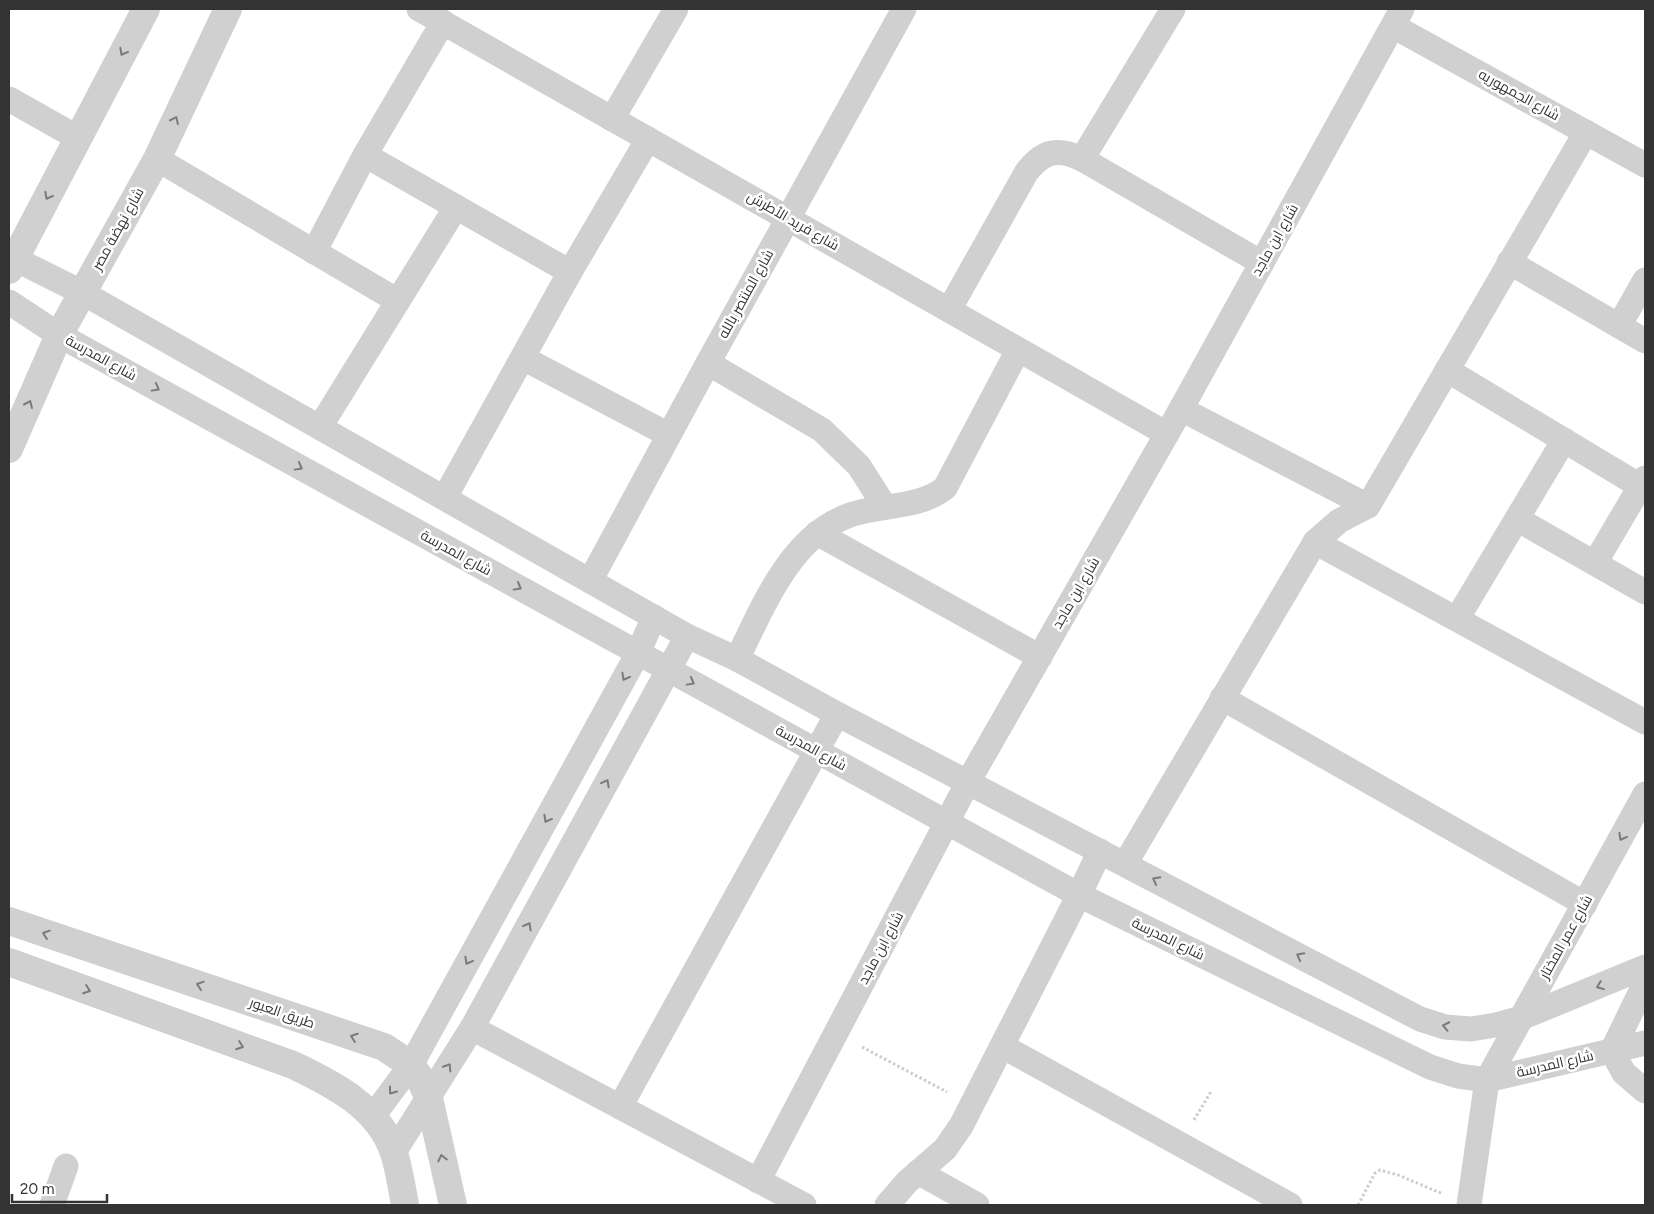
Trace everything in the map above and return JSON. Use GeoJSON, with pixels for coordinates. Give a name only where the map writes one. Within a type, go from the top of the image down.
{"type":"FeatureCollection","features":[{"type":"Feature","properties":{"kind":"street"},"geometry":{"type":"LineString","coordinates":[[146,9],[11,262],[83,293],[687,636],[737,659],[837,714],[1420,1019],[1445,1027],[1471,1029],[1496,1025],[1521,1018],[1645,967]]}},
{"type":"Feature","properties":{"kind":"street","name":"شارع نهضة مصر"},"geometry":{"type":"LineString","coordinates":[[9,449],[60,335],[157,160],[228,9]]}},
{"type":"Feature","properties":{"kind":"street","name":"شارع فريد الأطرش"},"geometry":{"type":"LineString","coordinates":[[419,9],[1167,434]]}},
{"type":"Feature","properties":{"kind":"street"},"geometry":{"type":"LineString","coordinates":[[612,119],[676,9]]}},
{"type":"Feature","properties":{"kind":"street","name":"شارع المنتصر بالله"},"geometry":{"type":"LineString","coordinates":[[590,580],[904,9]]}},
{"type":"Feature","properties":{"kind":"street"},"geometry":{"type":"LineString","coordinates":[[1082,159],[1174,9]]}},
{"type":"Feature","properties":{"kind":"street","name":"شارع الجمهوريه"},"geometry":{"type":"LineString","coordinates":[[1397,17],[1586,132],[1645,164]]}},
{"type":"Feature","properties":{"kind":"street","name":"شارع ابن ماجد"},"geometry":{"type":"LineString","coordinates":[[758,1181],[968,782],[1167,434],[1397,17]]}},
{"type":"Feature","properties":{"kind":"street"},"geometry":{"type":"LineString","coordinates":[[314,252],[365,155],[443,22]]}},
{"type":"Feature","properties":{"kind":"street"},"geometry":{"type":"LineString","coordinates":[[9,99],[78,138]]}},
{"type":"Feature","properties":{"kind":"street"},"geometry":{"type":"LineString","coordinates":[[1125,864],[1315,542],[1339,521],[1368,506],[1586,132]]}},
{"type":"Feature","properties":{"kind":"street"},"geometry":{"type":"LineString","coordinates":[[445,497],[570,272],[648,139]]}},
{"type":"Feature","properties":{"kind":"street"},"geometry":{"type":"LineString","coordinates":[[949,310],[1034,162],[1044,155],[1057,152],[1070,153],[1082,159],[1262,263]]}},
{"type":"Feature","properties":{"kind":"street"},"geometry":{"type":"LineString","coordinates":[[365,155],[570,272]]}},
{"type":"Feature","properties":{"kind":"street"},"geometry":{"type":"LineString","coordinates":[[157,160],[398,301]]}},
{"type":"Feature","properties":{"kind":"street"},"geometry":{"type":"LineString","coordinates":[[320,427],[456,207]]}},
{"type":"Feature","properties":{"kind":"street"},"geometry":{"type":"LineString","coordinates":[[1510,262],[1645,340]]}},
{"type":"Feature","properties":{"kind":"street"},"geometry":{"type":"LineString","coordinates":[[1620,326],[1645,280]]}},
{"type":"Feature","properties":{"kind":"street","name":"شارع المدرسة"},"geometry":{"type":"LineString","coordinates":[[9,302],[60,335],[1079,895],[1430,1067],[1458,1076],[1487,1080],[1645,1043]]}},
{"type":"Feature","properties":{"kind":"street"},"geometry":{"type":"LineString","coordinates":[[737,659],[782,572],[798,550],[817,533],[849,515],[914,502],[935,496],[945,488],[1018,350]]}},
{"type":"Feature","properties":{"kind":"street"},"geometry":{"type":"LineString","coordinates":[[523,358],[669,435]]}},
{"type":"Feature","properties":{"kind":"street"},"geometry":{"type":"LineString","coordinates":[[708,364],[822,430],[859,466],[885,507]]}},
{"type":"Feature","properties":{"kind":"street"},"geometry":{"type":"LineString","coordinates":[[1447,370],[1564,440],[1643,482],[1595,563]]}},
{"type":"Feature","properties":{"kind":"street"},"geometry":{"type":"LineString","coordinates":[[1181,409],[1368,506]]}},
{"type":"Feature","properties":{"kind":"street"},"geometry":{"type":"LineString","coordinates":[[1456,619],[1564,440]]}},
{"type":"Feature","properties":{"kind":"street"},"geometry":{"type":"LineString","coordinates":[[1517,519],[1645,592]]}},
{"type":"Feature","properties":{"kind":"street"},"geometry":{"type":"LineString","coordinates":[[817,533],[1040,657]]}},
{"type":"Feature","properties":{"kind":"street"},"geometry":{"type":"LineString","coordinates":[[1315,542],[1645,722]]}},
{"type":"Feature","properties":{"kind":"street"},"geometry":{"type":"LineString","coordinates":[[373,1116],[410,1065],[638,653],[654,617]]}},
{"type":"Feature","properties":{"kind":"street"},"geometry":{"type":"LineString","coordinates":[[394,1152],[472,1028],[687,636]]}},
{"type":"Feature","properties":{"kind":"street"},"geometry":{"type":"LineString","coordinates":[[1222,698],[1585,904]]}},
{"type":"Feature","properties":{"kind":"street"},"geometry":{"type":"LineString","coordinates":[[620,1107],[837,714]]}},
{"type":"Feature","properties":{"kind":"street","name":"شارع عمر المختار"},"geometry":{"type":"LineString","coordinates":[[1487,1080],[1645,794]]}},
{"type":"Feature","properties":{"kind":"street"},"geometry":{"type":"LineString","coordinates":[[887,1205],[906,1182],[945,1149],[961,1126],[1100,851]]}},
{"type":"Feature","properties":{"kind":"street","name":"طريق العبور"},"geometry":{"type":"LineString","coordinates":[[9,921],[384,1047],[410,1065],[419,1076],[428,1098],[454,1205]]}},
{"type":"Feature","properties":{"kind":"street"},"geometry":{"type":"LineString","coordinates":[[9,962],[293,1065],[324,1079],[350,1096],[373,1116],[394,1152],[405,1205]]}},
{"type":"Feature","properties":{"kind":"street"},"geometry":{"type":"LineString","coordinates":[[1645,983],[1612,1051],[1624,1072],[1645,1092]]}},
{"type":"Feature","properties":{"kind":"street"},"geometry":{"type":"LineString","coordinates":[[472,1028],[804,1205]]}},
{"type":"Feature","properties":{"kind":"street"},"geometry":{"type":"LineString","coordinates":[[1002,1046],[1290,1205]]}},
{"type":"Feature","properties":{"kind":"street"},"geometry":{"type":"LineString","coordinates":[[1469,1205],[1487,1080]]}},
{"type":"Feature","properties":{"kind":"street"},"geometry":{"type":"LineString","coordinates":[[52,1205],[66,1166]]}},
{"type":"Feature","properties":{"kind":"street"},"geometry":{"type":"LineString","coordinates":[[918,1172],[977,1205]]}},
{"type":"Feature","properties":{"kind":"path"},"geometry":{"type":"LineString","coordinates":[[836,1033],[972,1105]]}},
{"type":"Feature","properties":{"kind":"path"},"geometry":{"type":"LineString","coordinates":[[1180,1144],[1212,1090]]}},
{"type":"Feature","properties":{"kind":"path"},"geometry":{"type":"LineString","coordinates":[[1358,1205],[1375,1173],[1380,1170],[1430,1188]]}}]}
